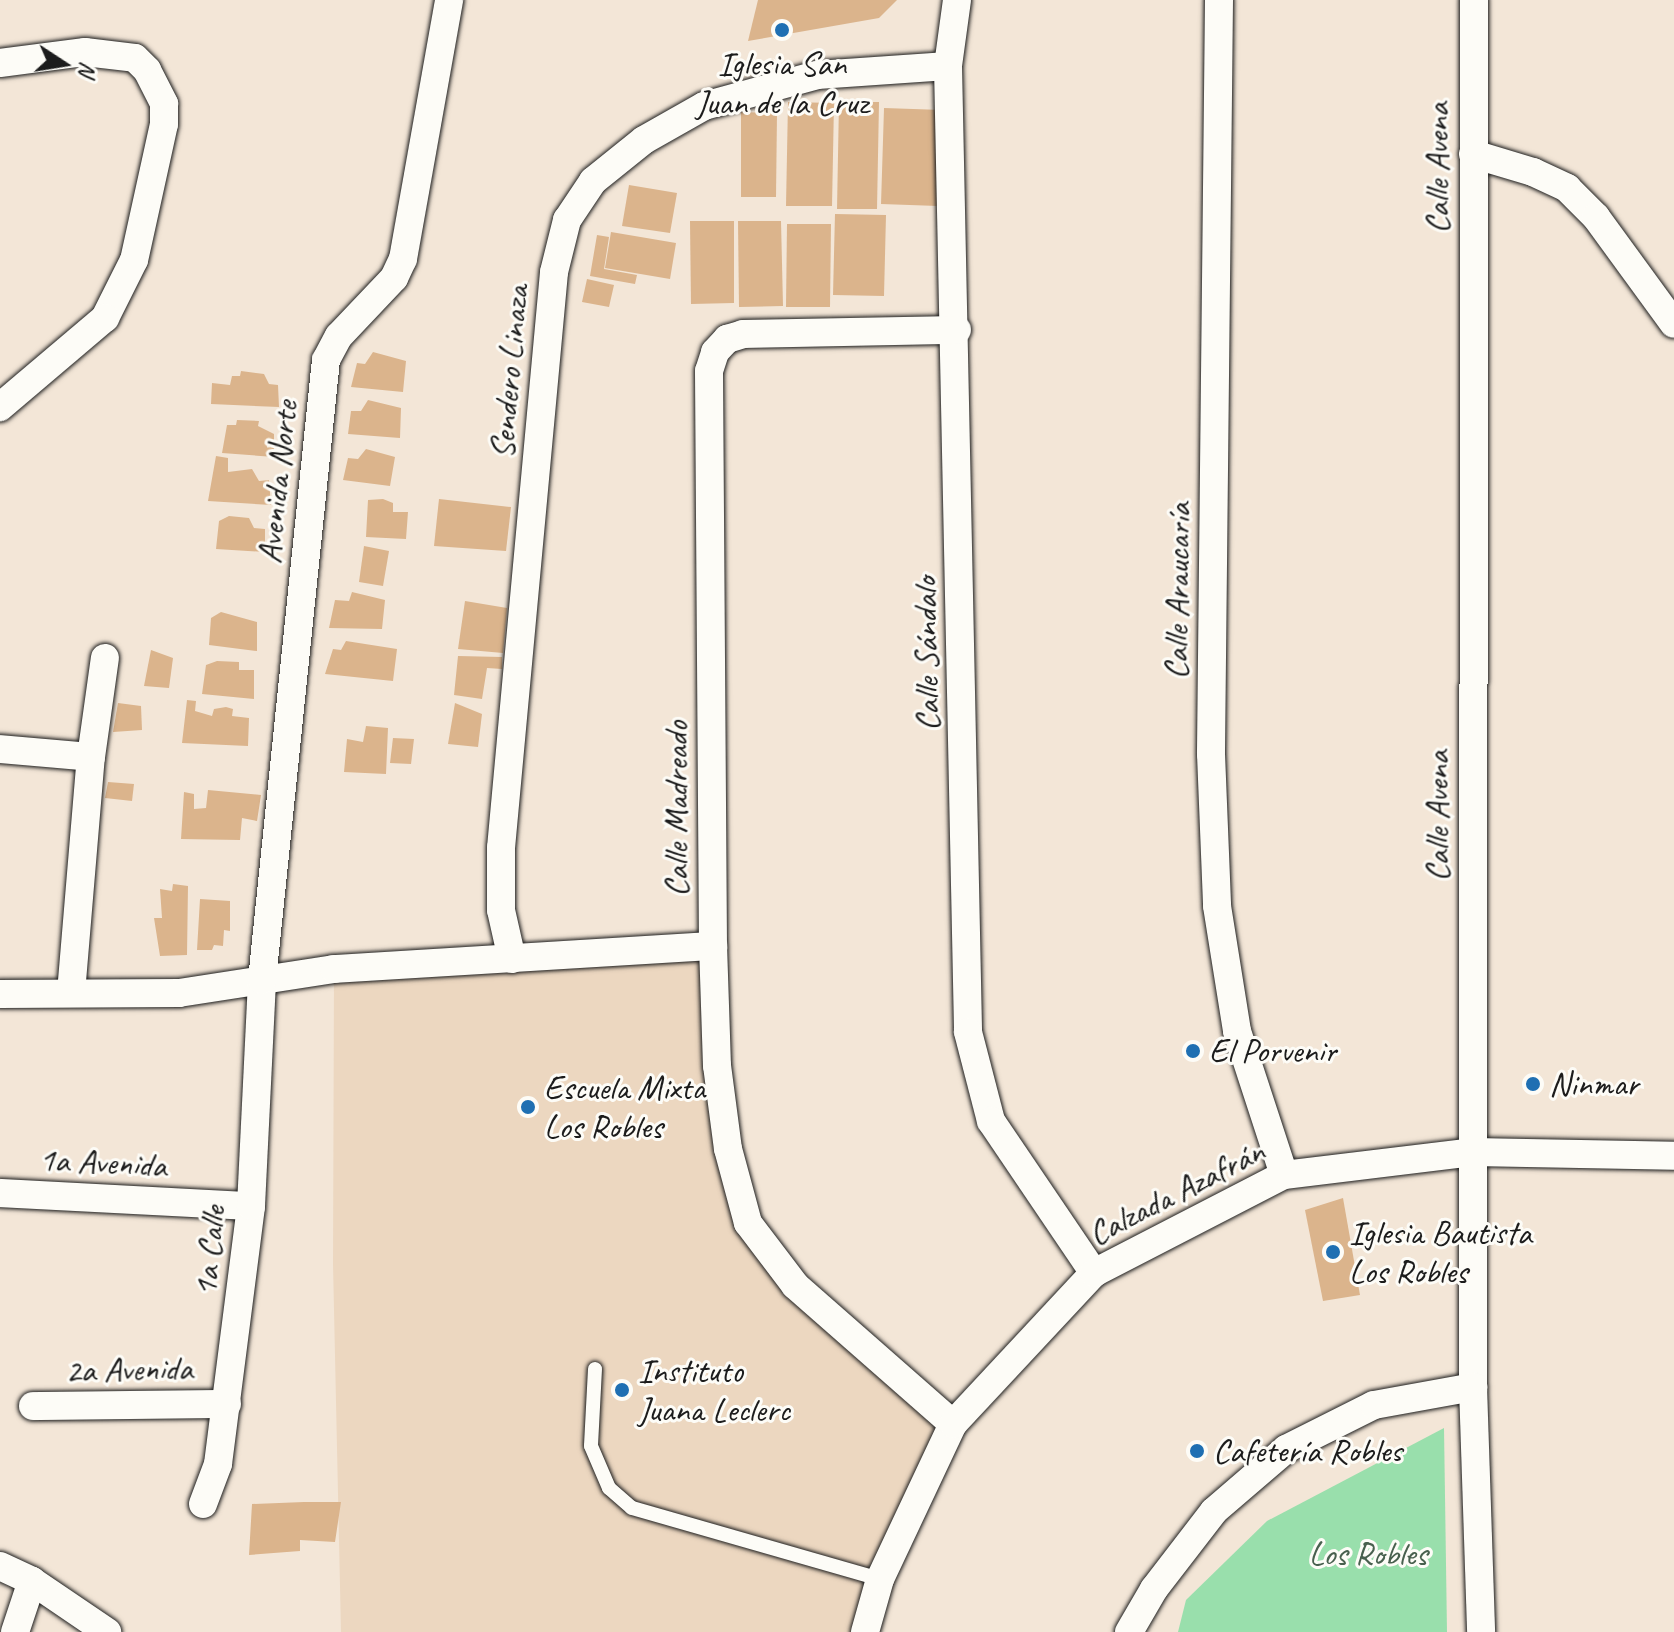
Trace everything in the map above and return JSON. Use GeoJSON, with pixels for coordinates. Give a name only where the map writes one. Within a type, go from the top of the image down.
{"type":"FeatureCollection","features":[{"type":"Feature","properties":{"kind":"street","name":"Avenida Norte"},"geometry":{"type":"LineString","coordinates":[[261,991],[326,360],[339,336],[394,278],[403,259],[449,0]]}},
{"type":"Feature","properties":{"kind":"street","name":"Calle Sándalo"},"geometry":{"type":"LineString","coordinates":[[957,0],[948,66],[957,330],[968,1032],[991,1121],[1094,1273]]}},
{"type":"Feature","properties":{"kind":"street","name":"Calle Araucaría"},"geometry":{"type":"LineString","coordinates":[[1219,0],[1211,754],[1217,906],[1237,1031],[1284,1175]]}},
{"type":"Feature","properties":{"kind":"street","name":"Calle Avena"},"geometry":{"type":"LineString","coordinates":[[1474,0],[1473,1387],[1481,1632]]}},
{"type":"Feature","properties":{"kind":"street"},"geometry":{"type":"LineString","coordinates":[[0,63],[85,52],[135,58],[147,70],[164,104],[164,124],[134,260],[105,318],[0,407]]}},
{"type":"Feature","properties":{"kind":"street","name":"Sendero Linaza"},"geometry":{"type":"LineString","coordinates":[[512,959],[501,910],[501,848],[550,314],[567,220],[593,181],[644,140],[704,106],[817,75],[948,66]]}},
{"type":"Feature","properties":{"kind":"street"},"geometry":{"type":"LineString","coordinates":[[1473,154],[1533,172],[1567,188],[1596,217],[1674,324]]}},
{"type":"Feature","properties":{"kind":"street","name":"Calle Madreado"},"geometry":{"type":"LineString","coordinates":[[953,1424],[795,1285],[748,1223],[723,1107],[713,946],[709,371],[715,352],[727,339],[743,334],[957,330]]}},
{"type":"Feature","properties":{"kind":"street"},"geometry":{"type":"LineString","coordinates":[[71,993],[91,757],[105,658]]}},
{"type":"Feature","properties":{"kind":"street"},"geometry":{"type":"LineString","coordinates":[[0,749],[91,757]]}},
{"type":"Feature","properties":{"kind":"street"},"geometry":{"type":"LineString","coordinates":[[0,994],[261,991],[334,969],[713,946]]}},
{"type":"Feature","properties":{"kind":"street","name":"1a Calle"},"geometry":{"type":"LineString","coordinates":[[203,1504],[218,1464],[251,1206],[261,991]]}},
{"type":"Feature","properties":{"kind":"street","name":"Calzada Azafrán"},"geometry":{"type":"LineString","coordinates":[[865,1632],[880,1579],[953,1424],[1094,1273],[1284,1175],[1473,1152],[1674,1156]]}},
{"type":"Feature","properties":{"kind":"street","name":"1a Avenida"},"geometry":{"type":"LineString","coordinates":[[0,1193],[251,1206]]}},
{"type":"Feature","properties":{"kind":"street"},"geometry":{"type":"LineString","coordinates":[[1129,1632],[1154,1589],[1214,1511],[1286,1449],[1374,1405],[1473,1387]]}},
{"type":"Feature","properties":{"kind":"street","name":"2a Avenida"},"geometry":{"type":"LineString","coordinates":[[33,1406],[227,1404]]}},
{"type":"Feature","properties":{"kind":"street"},"geometry":{"type":"LineString","coordinates":[[0,1566],[32,1581],[107,1632]]}},
{"type":"Feature","properties":{"kind":"street"},"geometry":{"type":"LineString","coordinates":[[15,1632],[32,1581]]}},
{"type":"Feature","properties":{"kind":"lane"},"geometry":{"type":"LineString","coordinates":[[595,1369],[591,1446],[609,1488],[632,1508],[880,1579]]}},
{"type":"Feature","properties":{"kind":"shaded area","name":"Instituto Juana Leclerc"},"geometry":{"type":"Polygon","coordinates":[[[713,946],[748,1223],[958,1434],[919,1512],[878,1632],[341,1632],[333,1264],[334,969],[713,946]]]}},
{"type":"Feature","properties":{"kind":"green space","name":"Los Robles"},"geometry":{"type":"Polygon","coordinates":[[[1444,1428],[1447,1632],[1178,1632],[1186,1600],[1267,1521],[1444,1428]]]}},
{"type":"Feature","properties":{"kind":"building","name":"Iglesia San Juan de la Cruz"},"geometry":{"type":"Polygon","coordinates":[[[758,0],[897,0],[879,18],[748,41],[758,0]]]}},
{"type":"Feature","properties":{"kind":"building"},"geometry":{"type":"Polygon","coordinates":[[[788,102],[834,103],[832,206],[786,206],[788,102]]]}},
{"type":"Feature","properties":{"kind":"building"},"geometry":{"type":"Polygon","coordinates":[[[839,102],[879,102],[877,209],[837,209],[839,102]]]}},
{"type":"Feature","properties":{"kind":"building"},"geometry":{"type":"Polygon","coordinates":[[[884,108],[942,110],[938,206],[881,204],[884,108]]]}},
{"type":"Feature","properties":{"kind":"building"},"geometry":{"type":"Polygon","coordinates":[[[741,112],[777,113],[776,197],[741,197],[741,112]]]}},
{"type":"Feature","properties":{"kind":"building"},"geometry":{"type":"Polygon","coordinates":[[[629,185],[677,193],[670,233],[622,226],[629,185]]]}},
{"type":"Feature","properties":{"kind":"building"},"geometry":{"type":"Polygon","coordinates":[[[835,214],[886,215],[884,296],[833,295],[835,214]]]}},
{"type":"Feature","properties":{"kind":"building"},"geometry":{"type":"Polygon","coordinates":[[[690,221],[734,221],[734,303],[691,304],[690,221]]]}},
{"type":"Feature","properties":{"kind":"building"},"geometry":{"type":"Polygon","coordinates":[[[738,221],[781,221],[783,306],[739,307],[738,221]]]}},
{"type":"Feature","properties":{"kind":"building"},"geometry":{"type":"Polygon","coordinates":[[[787,224],[831,224],[830,307],[786,307],[787,224]]]}},
{"type":"Feature","properties":{"kind":"building"},"geometry":{"type":"Polygon","coordinates":[[[611,232],[676,243],[670,279],[605,268],[611,232]]]}},
{"type":"Feature","properties":{"kind":"building"},"geometry":{"type":"Polygon","coordinates":[[[597,235],[609,237],[604,269],[637,275],[635,284],[590,276],[597,235]]]}},
{"type":"Feature","properties":{"kind":"building"},"geometry":{"type":"Polygon","coordinates":[[[587,279],[614,285],[609,307],[582,302],[587,279]]]}},
{"type":"Feature","properties":{"kind":"building"},"geometry":{"type":"Polygon","coordinates":[[[373,352],[406,361],[403,392],[351,387],[357,363],[365,364],[373,352]]]}},
{"type":"Feature","properties":{"kind":"building"},"geometry":{"type":"Polygon","coordinates":[[[241,371],[264,374],[269,384],[278,385],[279,407],[211,404],[212,383],[230,385],[232,376],[240,376],[241,371]]]}},
{"type":"Feature","properties":{"kind":"building"},"geometry":{"type":"Polygon","coordinates":[[[368,400],[401,408],[400,438],[348,434],[351,411],[361,411],[368,400]]]}},
{"type":"Feature","properties":{"kind":"building"},"geometry":{"type":"Polygon","coordinates":[[[237,420],[259,421],[258,426],[274,434],[274,457],[222,453],[227,425],[236,425],[237,420]]]}},
{"type":"Feature","properties":{"kind":"building"},"geometry":{"type":"Polygon","coordinates":[[[366,449],[395,457],[390,486],[343,480],[348,458],[358,459],[366,449]]]}},
{"type":"Feature","properties":{"kind":"building"},"geometry":{"type":"Polygon","coordinates":[[[216,456],[228,458],[228,472],[252,469],[259,481],[269,480],[271,505],[208,501],[216,456]]]}},
{"type":"Feature","properties":{"kind":"building"},"geometry":{"type":"Polygon","coordinates":[[[383,499],[393,503],[393,512],[408,512],[406,539],[366,537],[368,500],[383,499]]]}},
{"type":"Feature","properties":{"kind":"building"},"geometry":{"type":"Polygon","coordinates":[[[439,499],[511,507],[506,551],[434,546],[439,499]]]}},
{"type":"Feature","properties":{"kind":"building"},"geometry":{"type":"Polygon","coordinates":[[[229,516],[249,518],[254,528],[265,529],[265,552],[216,549],[219,521],[229,516]]]}},
{"type":"Feature","properties":{"kind":"building"},"geometry":{"type":"Polygon","coordinates":[[[364,546],[389,551],[383,586],[359,582],[364,546]]]}},
{"type":"Feature","properties":{"kind":"building"},"geometry":{"type":"Polygon","coordinates":[[[352,592],[385,600],[382,629],[329,628],[335,600],[349,601],[352,592]]]}},
{"type":"Feature","properties":{"kind":"building"},"geometry":{"type":"Polygon","coordinates":[[[465,601],[507,608],[503,653],[458,649],[465,601]]]}},
{"type":"Feature","properties":{"kind":"building"},"geometry":{"type":"Polygon","coordinates":[[[221,612],[257,622],[257,651],[209,645],[211,618],[221,612]]]}},
{"type":"Feature","properties":{"kind":"building"},"geometry":{"type":"Polygon","coordinates":[[[346,641],[397,649],[393,681],[325,674],[333,649],[341,650],[346,641]]]}},
{"type":"Feature","properties":{"kind":"building"},"geometry":{"type":"Polygon","coordinates":[[[151,650],[173,658],[169,688],[144,686],[151,650]]]}},
{"type":"Feature","properties":{"kind":"building"},"geometry":{"type":"Polygon","coordinates":[[[458,656],[502,657],[502,669],[487,668],[482,699],[454,695],[458,656]]]}},
{"type":"Feature","properties":{"kind":"building"},"geometry":{"type":"Polygon","coordinates":[[[217,661],[239,662],[239,670],[254,670],[254,699],[202,694],[206,665],[217,661]]]}},
{"type":"Feature","properties":{"kind":"building"},"geometry":{"type":"Polygon","coordinates":[[[187,700],[196,701],[195,711],[212,716],[214,709],[226,707],[233,709],[232,716],[249,718],[248,746],[182,743],[187,700]]]}},
{"type":"Feature","properties":{"kind":"building"},"geometry":{"type":"Polygon","coordinates":[[[118,703],[141,706],[142,730],[113,732],[118,703]]]}},
{"type":"Feature","properties":{"kind":"building"},"geometry":{"type":"Polygon","coordinates":[[[455,703],[482,714],[478,747],[448,744],[455,703]]]}},
{"type":"Feature","properties":{"kind":"building"},"geometry":{"type":"Polygon","coordinates":[[[366,726],[388,728],[386,774],[344,772],[347,739],[363,742],[366,726]]]}},
{"type":"Feature","properties":{"kind":"building"},"geometry":{"type":"Polygon","coordinates":[[[393,738],[414,739],[411,764],[390,763],[393,738]]]}},
{"type":"Feature","properties":{"kind":"building"},"geometry":{"type":"Polygon","coordinates":[[[108,782],[134,784],[132,801],[105,798],[108,782]]]}},
{"type":"Feature","properties":{"kind":"building"},"geometry":{"type":"Polygon","coordinates":[[[208,790],[261,795],[257,821],[242,818],[240,840],[181,839],[184,792],[194,794],[194,809],[206,808],[208,790]]]}},
{"type":"Feature","properties":{"kind":"building"},"geometry":{"type":"Polygon","coordinates":[[[173,884],[188,886],[187,955],[160,956],[154,918],[162,918],[160,889],[172,891],[173,884]]]}},
{"type":"Feature","properties":{"kind":"building"},"geometry":{"type":"Polygon","coordinates":[[[200,899],[230,901],[230,931],[224,930],[223,946],[214,945],[212,950],[197,950],[200,899]]]}},
{"type":"Feature","properties":{"kind":"building","name":"Iglesia Bautista Los Robles"},"geometry":{"type":"Polygon","coordinates":[[[1343,1198],[1360,1295],[1323,1301],[1305,1210],[1343,1198]]]}},
{"type":"Feature","properties":{"kind":"building"},"geometry":{"type":"Polygon","coordinates":[[[341,1502],[335,1542],[300,1540],[300,1551],[249,1555],[252,1504],[341,1502]]]}},
{"type":"Feature","properties":{"kind":"place","name":"Iglesia San Juan de la Cruz"},"geometry":{"type":"Point","coordinates":[782,30]}},
{"type":"Feature","properties":{"kind":"place","name":"El Porvenir"},"geometry":{"type":"Point","coordinates":[1193,1051]}},
{"type":"Feature","properties":{"kind":"place","name":"Ninmar"},"geometry":{"type":"Point","coordinates":[1533,1084]}},
{"type":"Feature","properties":{"kind":"place","name":"Escuela Mixta Los Robles"},"geometry":{"type":"Point","coordinates":[528,1107]}},
{"type":"Feature","properties":{"kind":"place","name":"Iglesia Bautista Los Robles"},"geometry":{"type":"Point","coordinates":[1333,1252]}},
{"type":"Feature","properties":{"kind":"place","name":"Instituto Juana Leclerc"},"geometry":{"type":"Point","coordinates":[622,1390]}},
{"type":"Feature","properties":{"kind":"place","name":"Cafetería Robles"},"geometry":{"type":"Point","coordinates":[1197,1451]}}]}
